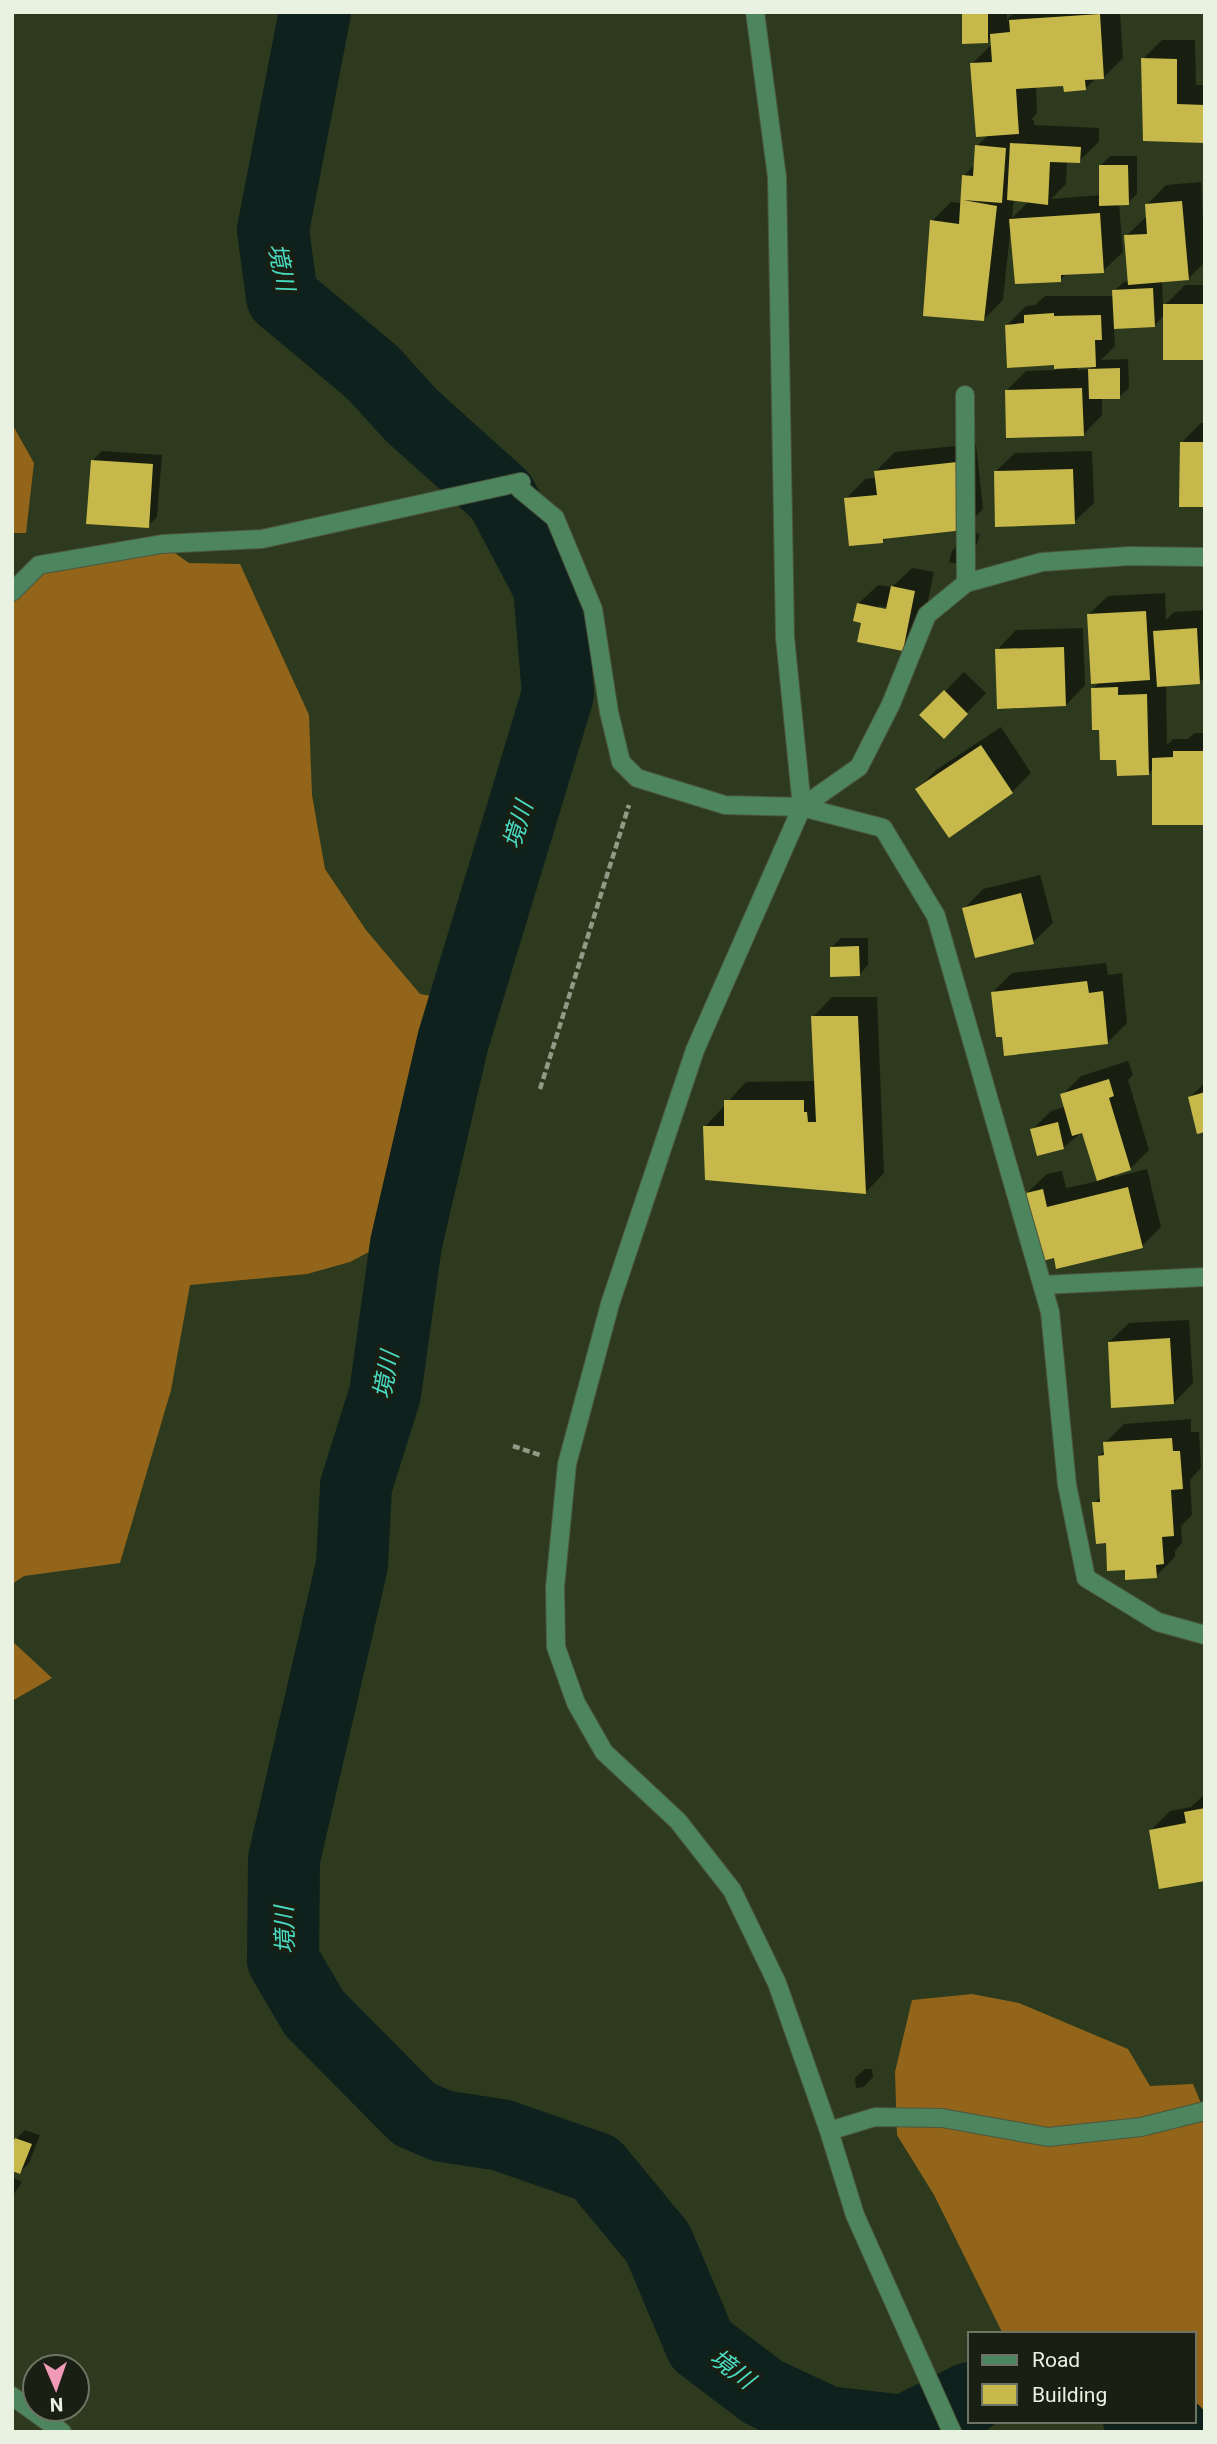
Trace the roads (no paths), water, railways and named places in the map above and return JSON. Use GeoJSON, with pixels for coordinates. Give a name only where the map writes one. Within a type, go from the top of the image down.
{"type":"FeatureCollection","features":[{"type":"Feature","properties":{"kind":"street"},"geometry":{"type":"LineString","coordinates":[[755,12],[777,177],[785,637],[802,807],[695,1050],[610,1304],[567,1464],[555,1587],[556,1647],[576,1703],[604,1752],[678,1821],[732,1890],[777,1983],[830,2131],[855,2215],[952,2432]]}},
{"type":"Feature","properties":{"kind":"street"},"geometry":{"type":"LineString","coordinates":[[965,395],[966,583]]}},
{"type":"Feature","properties":{"kind":"street"},"geometry":{"type":"LineString","coordinates":[[12,592],[39,565],[162,544],[262,540],[521,482],[520,489],[555,518],[593,609],[609,712],[621,762],[638,778],[725,805],[802,807],[883,828],[936,916],[1050,1312],[1067,1485],[1086,1578],[1158,1622],[1205,1635]]}},
{"type":"Feature","properties":{"kind":"street"},"geometry":{"type":"LineString","coordinates":[[802,807],[859,767],[891,705],[927,615],[966,583],[1042,562],[1129,556],[1205,557]]}},
{"type":"Feature","properties":{"kind":"street"},"geometry":{"type":"LineString","coordinates":[[1042,1285],[1205,1277]]}},
{"type":"Feature","properties":{"kind":"street"},"geometry":{"type":"LineString","coordinates":[[830,2131],[875,2118],[942,2118],[1048,2137],[1141,2127],[1205,2111]]}},
{"type":"Feature","properties":{"kind":"street"},"geometry":{"type":"LineString","coordinates":[[12,2396],[62,2432]]}},
{"type":"Feature","properties":{"kind":"waterway","name":"境川"},"geometry":{"type":"LineString","coordinates":[[315,12],[273,230],[282,297],[373,373],[411,415],[501,496],[549,587],[558,694],[453,1041],[406,1244],[385,1394],[356,1486],[352,1565],[284,1859],[283,1960],[314,2013],[414,2114],[442,2126],[501,2135],[596,2168],[658,2243],[701,2345],[763,2392],[827,2422],[904,2431],[968,2399]]}},
{"type":"Feature","properties":{"kind":"waterway","name":"境川"},"geometry":{"type":"LineString","coordinates":[[1146,2423],[1175,2432]]}}]}
